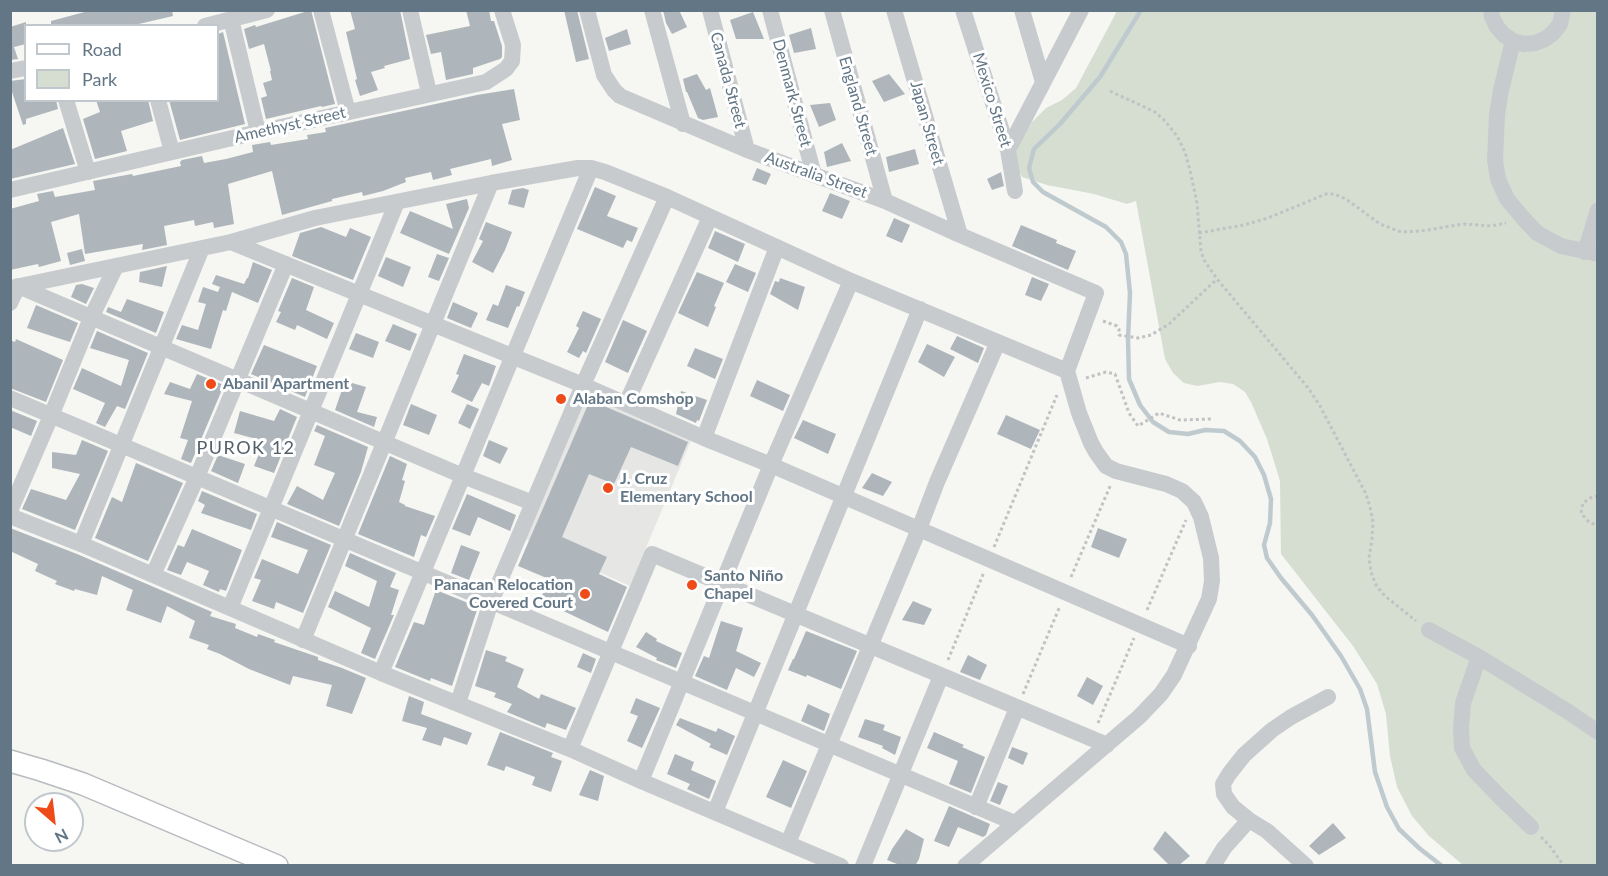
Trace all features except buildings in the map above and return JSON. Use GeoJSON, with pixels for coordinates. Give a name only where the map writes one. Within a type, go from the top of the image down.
{"type":"FeatureCollection","features":[{"type":"Feature","properties":{"kind":"main road"},"geometry":{"type":"LineString","coordinates":[[10,761],[83,784],[277,866]]}},
{"type":"Feature","properties":{"kind":"street"},"geometry":{"type":"LineString","coordinates":[[212,24],[267,10]]}},
{"type":"Feature","properties":{"kind":"street"},"geometry":{"type":"LineString","coordinates":[[321,10],[348,112]]}},
{"type":"Feature","properties":{"kind":"street"},"geometry":{"type":"LineString","coordinates":[[410,10],[429,93]]}},
{"type":"Feature","properties":{"kind":"street","name":"Amethyst Street"},"geometry":{"type":"LineString","coordinates":[[10,190],[429,93],[486,82],[506,69],[512,61],[513,45],[502,10]]}},
{"type":"Feature","properties":{"kind":"street","name":"Australia Street"},"geometry":{"type":"LineString","coordinates":[[587,10],[604,75],[621,96],[747,150],[885,201],[1096,292],[1087,317]]}},
{"type":"Feature","properties":{"kind":"street"},"geometry":{"type":"LineString","coordinates":[[652,10],[683,124]]}},
{"type":"Feature","properties":{"kind":"street","name":"Canada Street"},"geometry":{"type":"LineString","coordinates":[[710,10],[747,150]]}},
{"type":"Feature","properties":{"kind":"street","name":"Denmark Street"},"geometry":{"type":"LineString","coordinates":[[770,10],[814,175]]}},
{"type":"Feature","properties":{"kind":"street","name":"England Street"},"geometry":{"type":"LineString","coordinates":[[832,10],[885,201]]}},
{"type":"Feature","properties":{"kind":"street","name":"Japan Street"},"geometry":{"type":"LineString","coordinates":[[894,10],[960,235]]}},
{"type":"Feature","properties":{"kind":"street","name":"Mexico Street"},"geometry":{"type":"LineString","coordinates":[[963,10],[1008,150],[1015,191]]}},
{"type":"Feature","properties":{"kind":"street"},"geometry":{"type":"LineString","coordinates":[[1022,10],[1043,82]]}},
{"type":"Feature","properties":{"kind":"street"},"geometry":{"type":"LineString","coordinates":[[1008,150],[1081,10]]}},
{"type":"Feature","properties":{"kind":"street"},"geometry":{"type":"LineString","coordinates":[[1491,10],[1497,27],[1504,35],[1524,44],[1535,43],[1554,33],[1560,24],[1563,10]]}},
{"type":"Feature","properties":{"kind":"street"},"geometry":{"type":"LineString","coordinates":[[231,19],[258,132]]}},
{"type":"Feature","properties":{"kind":"street"},"geometry":{"type":"LineString","coordinates":[[1513,41],[1497,115],[1495,160],[1498,179],[1507,199],[1537,233],[1561,246],[1591,253],[1598,210]]}},
{"type":"Feature","properties":{"kind":"street"},"geometry":{"type":"LineString","coordinates":[[67,102],[88,172]]}},
{"type":"Feature","properties":{"kind":"street"},"geometry":{"type":"LineString","coordinates":[[159,102],[172,152]]}},
{"type":"Feature","properties":{"kind":"street"},"geometry":{"type":"LineString","coordinates":[[14,287],[231,242],[315,218],[491,183],[578,168],[591,168],[667,197],[851,281],[998,342],[1068,377]]}},
{"type":"Feature","properties":{"kind":"street"},"geometry":{"type":"LineString","coordinates":[[381,673],[591,168]]}},
{"type":"Feature","properties":{"kind":"street"},"geometry":{"type":"LineString","coordinates":[[303,640],[491,183]]}},
{"type":"Feature","properties":{"kind":"street"},"geometry":{"type":"LineString","coordinates":[[458,703],[490,602],[667,197]]}},
{"type":"Feature","properties":{"kind":"street"},"geometry":{"type":"LineString","coordinates":[[230,608],[397,202]]}},
{"type":"Feature","properties":{"kind":"street"},"geometry":{"type":"LineString","coordinates":[[627,404],[710,217]]}},
{"type":"Feature","properties":{"kind":"street"},"geometry":{"type":"LineString","coordinates":[[231,242],[584,385],[1189,646]]}},
{"type":"Feature","properties":{"kind":"street"},"geometry":{"type":"LineString","coordinates":[[81,544],[202,248]]}},
{"type":"Feature","properties":{"kind":"street"},"geometry":{"type":"LineString","coordinates":[[704,438],[777,248]]}},
{"type":"Feature","properties":{"kind":"street"},"geometry":{"type":"LineString","coordinates":[[153,575],[197,477],[286,264]]}},
{"type":"Feature","properties":{"kind":"street"},"geometry":{"type":"LineString","coordinates":[[10,511],[91,318],[116,266]]}},
{"type":"Feature","properties":{"kind":"street"},"geometry":{"type":"LineString","coordinates":[[641,781],[771,465],[851,281]]}},
{"type":"Feature","properties":{"kind":"street"},"geometry":{"type":"LineString","coordinates":[[14,287],[463,476],[533,503]]}},
{"type":"Feature","properties":{"kind":"street"},"geometry":{"type":"LineString","coordinates":[[10,303],[14,287]]}},
{"type":"Feature","properties":{"kind":"street"},"geometry":{"type":"LineString","coordinates":[[715,812],[920,309]]}},
{"type":"Feature","properties":{"kind":"street"},"geometry":{"type":"LineString","coordinates":[[964,866],[1107,745],[1161,694],[1189,646],[1209,599],[1212,581],[1211,558],[1201,518],[1194,502],[1182,491],[1166,483],[1116,471],[1107,466],[1091,442],[1068,377],[1087,317]]}},
{"type":"Feature","properties":{"kind":"street"},"geometry":{"type":"LineString","coordinates":[[788,843],[937,482],[998,342]]}},
{"type":"Feature","properties":{"kind":"street"},"geometry":{"type":"LineString","coordinates":[[10,398],[1015,823]]}},
{"type":"Feature","properties":{"kind":"street"},"geometry":{"type":"LineString","coordinates":[[10,516],[81,544],[381,673],[570,748],[641,781],[841,866]]}},
{"type":"Feature","properties":{"kind":"street"},"geometry":{"type":"LineString","coordinates":[[570,748],[652,554],[1107,745]]}},
{"type":"Feature","properties":{"kind":"street"},"geometry":{"type":"LineString","coordinates":[[1429,630],[1479,657],[1598,732]]}},
{"type":"Feature","properties":{"kind":"street"},"geometry":{"type":"LineString","coordinates":[[1479,657],[1463,703],[1462,748],[1474,770],[1531,827]]}},
{"type":"Feature","properties":{"kind":"street"},"geometry":{"type":"LineString","coordinates":[[863,866],[941,676]]}},
{"type":"Feature","properties":{"kind":"street"},"geometry":{"type":"LineString","coordinates":[[1306,866],[1267,831],[1233,807],[1224,794],[1223,784],[1244,755],[1272,730],[1291,717],[1328,698]]}},
{"type":"Feature","properties":{"kind":"street"},"geometry":{"type":"LineString","coordinates":[[976,807],[1017,708]]}},
{"type":"Feature","properties":{"kind":"street"},"geometry":{"type":"LineString","coordinates":[[1213,866],[1224,848],[1249,820]]}},
{"type":"Feature","properties":{"kind":"path"},"geometry":{"type":"LineString","coordinates":[[1110,91],[1155,112],[1177,136],[1190,170],[1197,203],[1201,251],[1209,268],[1309,389],[1320,406],[1366,494],[1373,522],[1369,558],[1376,585],[1399,608],[1429,630]]}},
{"type":"Feature","properties":{"kind":"path"},"geometry":{"type":"LineString","coordinates":[[1199,233],[1268,218],[1326,194],[1334,194],[1346,199],[1380,224],[1401,232],[1464,224],[1491,226],[1522,217]]}},
{"type":"Feature","properties":{"kind":"path"},"geometry":{"type":"LineString","coordinates":[[1087,317],[1114,325],[1119,329],[1119,335],[1138,338],[1151,335],[1169,324],[1217,279]]}},
{"type":"Feature","properties":{"kind":"path"},"geometry":{"type":"LineString","coordinates":[[952,651],[1068,377],[1106,372],[1115,374],[1129,413],[1138,426],[1159,413],[1180,420],[1211,419]]}},
{"type":"Feature","properties":{"kind":"path"},"geometry":{"type":"LineString","coordinates":[[1598,496],[1583,503],[1581,513],[1589,522],[1598,526]]}},
{"type":"Feature","properties":{"kind":"path"},"geometry":{"type":"LineString","coordinates":[[1531,827],[1549,845],[1564,866]]}},
{"type":"Feature","properties":{"kind":"shaded area","name":"J. Cruz Elementary School"},"geometry":{"type":"Polygon","coordinates":[[[586,394],[692,438],[630,586],[525,539],[586,394]]]}},
{"type":"Feature","properties":{"kind":"green space"},"geometry":{"type":"Polygon","coordinates":[[[1117,11],[1597,11],[1597,865],[1463,865],[1429,836],[1412,816],[1397,787],[1390,756],[1386,714],[1377,684],[1353,646],[1281,554],[1280,481],[1267,439],[1251,402],[1245,392],[1233,384],[1220,382],[1197,386],[1184,383],[1173,373],[1165,359],[1136,201],[1127,204],[1022,177],[1017,167],[1016,149],[1032,122],[1046,108],[1062,100],[1076,88],[1117,11]]]}},
{"type":"Feature","properties":{"kind":"waterway"},"geometry":{"type":"LineString","coordinates":[[1141,10],[1100,77],[1060,124],[1034,149],[1029,168],[1033,182],[1043,192],[1106,227],[1121,242],[1126,254],[1130,293],[1129,379],[1140,405],[1153,422],[1169,432],[1188,434],[1205,430],[1224,431],[1240,441],[1255,457],[1264,475],[1271,499],[1270,523],[1264,545],[1267,558],[1312,615],[1341,656],[1360,689],[1367,709],[1375,772],[1387,807],[1399,829],[1442,866]]}},
{"type":"Feature","properties":{"kind":"place","name":"Abanil Apartment"},"geometry":{"type":"Point","coordinates":[211,384]}},
{"type":"Feature","properties":{"kind":"place","name":"Alaban Comshop"},"geometry":{"type":"Point","coordinates":[561,399]}},
{"type":"Feature","properties":{"kind":"place","name":"J. Cruz Elementary School"},"geometry":{"type":"Point","coordinates":[608,488]}},
{"type":"Feature","properties":{"kind":"place","name":"Santo Niño Chapel"},"geometry":{"type":"Point","coordinates":[692,585]}},
{"type":"Feature","properties":{"kind":"place","name":"Panacan Relocation Covered Court"},"geometry":{"type":"Point","coordinates":[585,594]}},
{"type":"Feature","properties":{"kind":"district","name":"PUROK 12"},"geometry":{"type":"Point","coordinates":[246,448]}}]}
